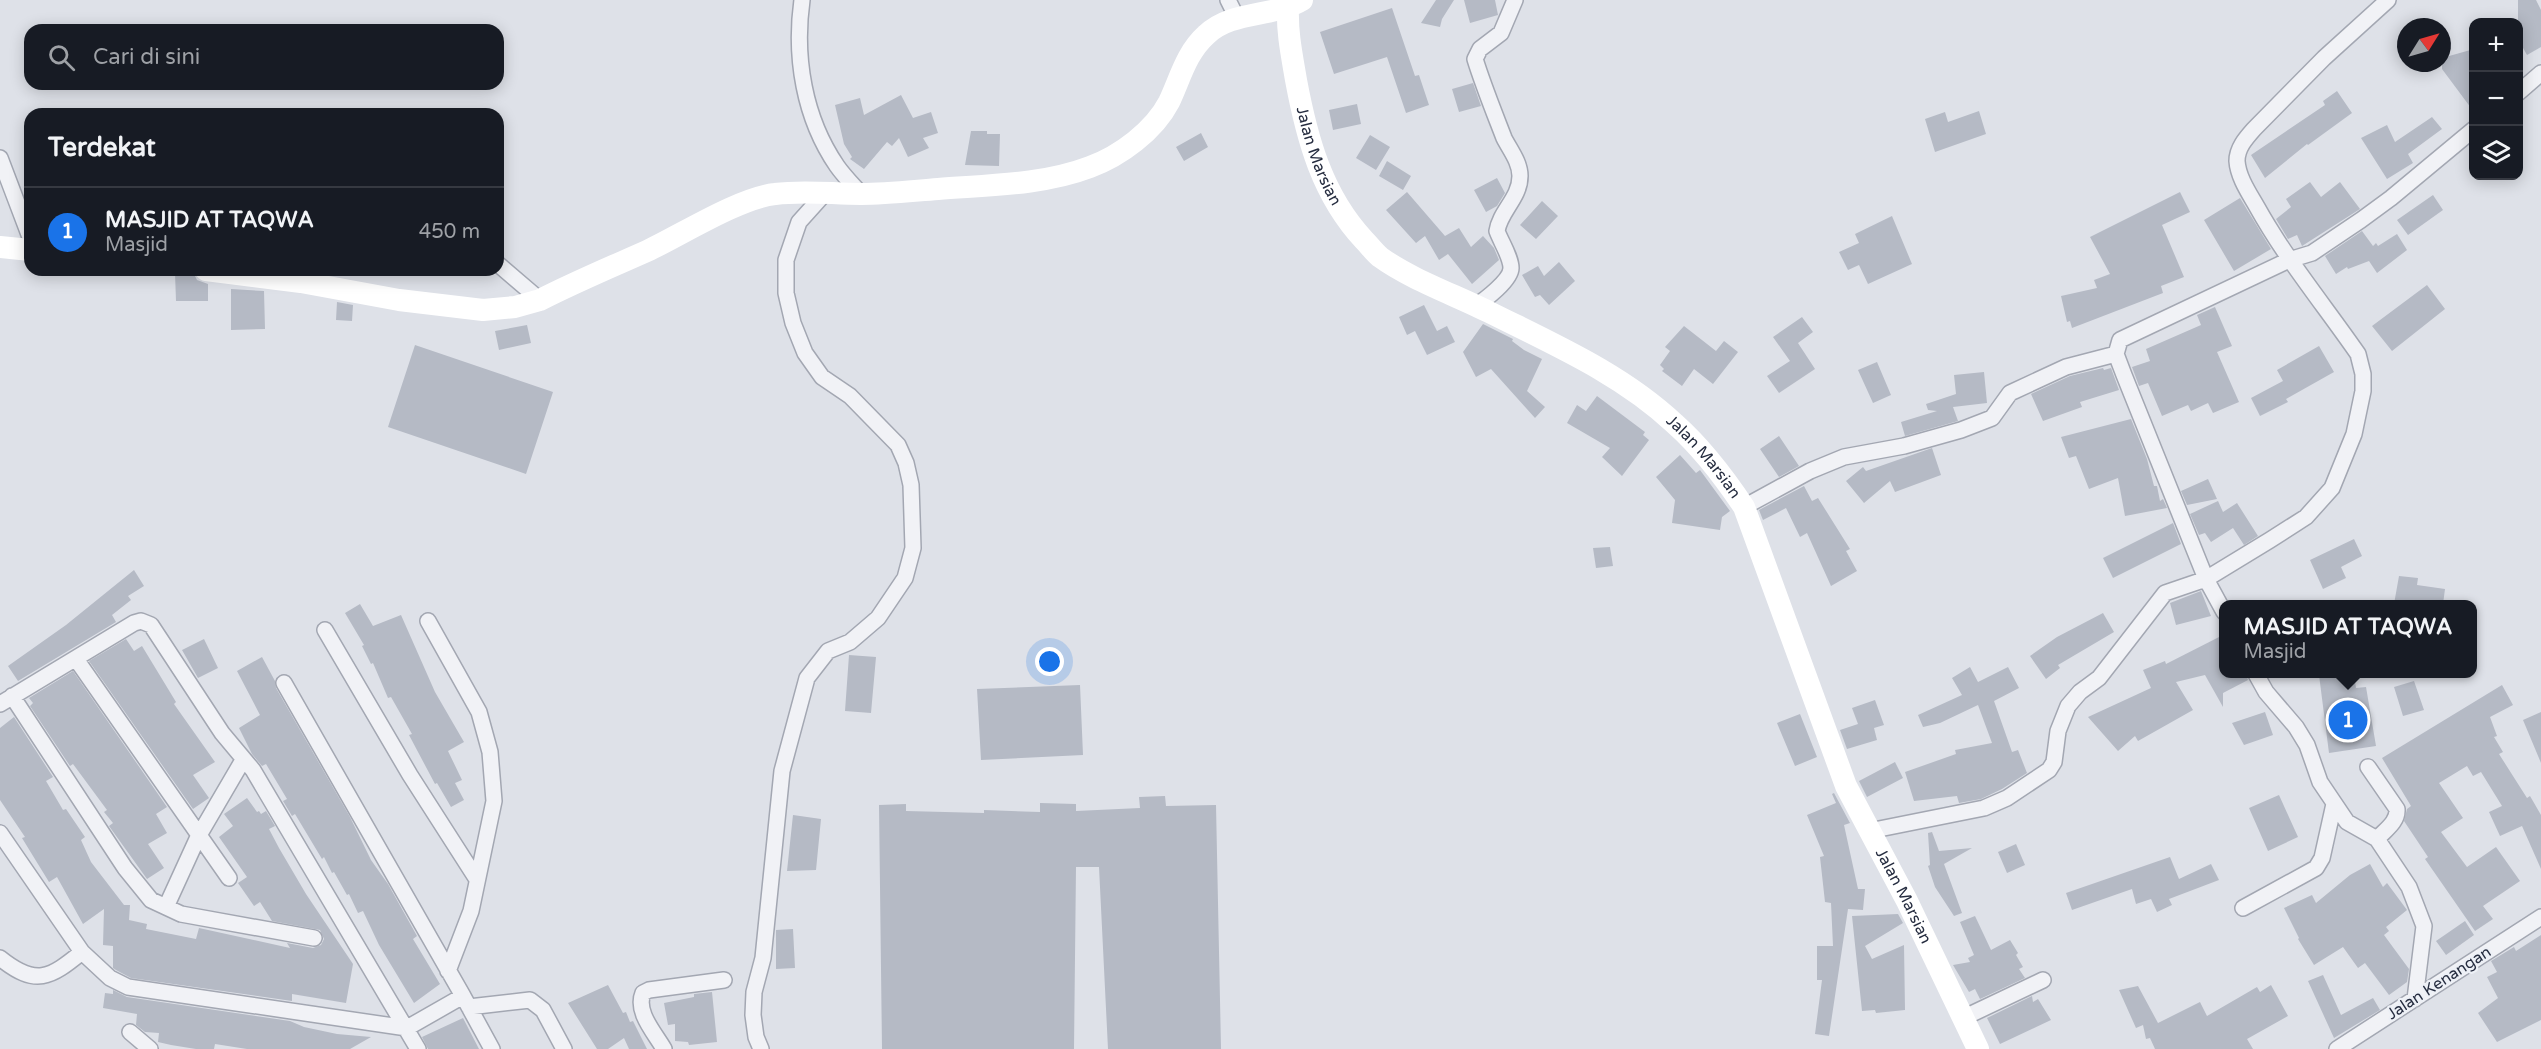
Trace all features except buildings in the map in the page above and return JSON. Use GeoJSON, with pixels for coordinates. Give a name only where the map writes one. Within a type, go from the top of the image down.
{"type":"FeatureCollection","features":[{"type":"Feature","properties":{"kind":"street"},"geometry":{"type":"LineString","coordinates":[[801,0],[801,67],[806,99],[814,122],[837,166],[861,194]]}},
{"type":"Feature","properties":{"kind":"street"},"geometry":{"type":"LineString","coordinates":[[1475,306],[1485,300],[1509,275],[1511,268],[1497,231],[1512,205],[1520,175],[1517,161],[1505,138],[1474,59],[1480,49],[1501,33],[1515,0]]}},
{"type":"Feature","properties":{"kind":"street"},"geometry":{"type":"LineString","coordinates":[[1869,831],[1984,808],[2007,798],[2042,776],[2054,762],[2058,731],[2068,706],[2080,692],[2099,678],[2165,593],[2206,579],[2306,517],[2332,488],[2354,434],[2363,392],[2363,374],[2358,354],[2274,238],[2246,188],[2237,162],[2241,146],[2254,129],[2324,58],[2388,0]]}},
{"type":"Feature","properties":{"kind":"street"},"geometry":{"type":"LineString","coordinates":[[254,276],[301,282],[399,300],[483,310],[515,307],[540,300],[752,201],[772,194],[826,192],[861,194],[1003,184],[1091,167],[1115,155],[1158,119],[1169,102],[1186,60],[1204,36],[1232,9],[1295,4]]}},
{"type":"Feature","properties":{"kind":"street","name":"Jalan Marsian"},"geometry":{"type":"LineString","coordinates":[[1295,4],[1287,30],[1314,156],[1338,208],[1379,256],[1455,298],[1597,368],[1629,387],[1677,425],[1724,478],[1744,507],[1846,786],[1907,901],[1978,1049]]}},
{"type":"Feature","properties":{"kind":"street"},"geometry":{"type":"LineString","coordinates":[[2523,89],[2541,73]]}},
{"type":"Feature","properties":{"kind":"street"},"geometry":{"type":"LineString","coordinates":[[2219,604],[2206,579],[2116,354],[2120,340],[2289,260],[2312,253],[2369,215],[2469,133]]}},
{"type":"Feature","properties":{"kind":"street"},"geometry":{"type":"LineString","coordinates":[[0,158],[24,221]]}},
{"type":"Feature","properties":{"kind":"street"},"geometry":{"type":"LineString","coordinates":[[761,1049],[756,1036],[753,1015],[754,992],[764,958],[782,771],[807,678],[828,651],[850,642],[878,618],[905,578],[913,548],[911,485],[906,463],[898,445],[850,396],[822,377],[805,353],[793,323],[786,293],[786,260],[799,222],[826,192]]}},
{"type":"Feature","properties":{"kind":"street"},"geometry":{"type":"LineString","coordinates":[[0,247],[24,249]]}},
{"type":"Feature","properties":{"kind":"street"},"geometry":{"type":"LineString","coordinates":[[504,269],[540,300]]}},
{"type":"Feature","properties":{"kind":"street"},"geometry":{"type":"LineString","coordinates":[[1744,507],[1810,471],[1844,457],[1904,446],[1961,430],[1992,418],[2010,393],[2066,367],[2116,354]]}},
{"type":"Feature","properties":{"kind":"street"},"geometry":{"type":"LineString","coordinates":[[314,938],[181,914],[151,900],[125,868],[6,700],[134,623],[141,621],[151,625],[243,760],[253,770],[418,1049]]}},
{"type":"Feature","properties":{"kind":"street"},"geometry":{"type":"LineString","coordinates":[[428,621],[479,712],[490,752],[494,801],[476,878],[471,911],[448,971]]}},
{"type":"Feature","properties":{"kind":"street"},"geometry":{"type":"LineString","coordinates":[[325,630],[410,775],[476,878]]}},
{"type":"Feature","properties":{"kind":"street"},"geometry":{"type":"LineString","coordinates":[[76,659],[198,837],[229,878]]}},
{"type":"Feature","properties":{"kind":"street"},"geometry":{"type":"LineString","coordinates":[[2258,678],[2266,692],[2302,736],[2320,782],[2347,822],[2377,839],[2409,886],[2424,926],[2415,999]]}},
{"type":"Feature","properties":{"kind":"street"},"geometry":{"type":"LineString","coordinates":[[285,682],[492,1049]]}},
{"type":"Feature","properties":{"kind":"street"},"geometry":{"type":"LineString","coordinates":[[166,907],[198,837],[243,760]]}},
{"type":"Feature","properties":{"kind":"street"},"geometry":{"type":"LineString","coordinates":[[2368,767],[2397,809],[2398,814],[2396,820],[2377,839]]}},
{"type":"Feature","properties":{"kind":"street"},"geometry":{"type":"LineString","coordinates":[[2243,908],[2316,868],[2322,858],[2334,804]]}},
{"type":"Feature","properties":{"kind":"street"},"geometry":{"type":"LineString","coordinates":[[0,833],[82,952],[110,978],[128,987],[407,1028],[466,1001],[530,1000],[543,1010],[564,1049]]}},
{"type":"Feature","properties":{"kind":"street","name":"Jalan Kenangan"},"geometry":{"type":"LineString","coordinates":[[2337,1049],[2539,922]]}},
{"type":"Feature","properties":{"kind":"street"},"geometry":{"type":"LineString","coordinates":[[0,958],[31,977],[40,978],[58,971],[82,952]]}},
{"type":"Feature","properties":{"kind":"street"},"geometry":{"type":"LineString","coordinates":[[664,1049],[642,1012],[640,1000],[643,993],[649,990],[724,980]]}},
{"type":"Feature","properties":{"kind":"street"},"geometry":{"type":"LineString","coordinates":[[1963,1018],[2043,980]]}},
{"type":"Feature","properties":{"kind":"street"},"geometry":{"type":"LineString","coordinates":[[130,1032],[150,1049]]}},
{"type":"Feature","properties":{"kind":"place","name":"MASJID AT TAQWA"},"geometry":{"type":"Point","coordinates":[2348,720]}}]}
